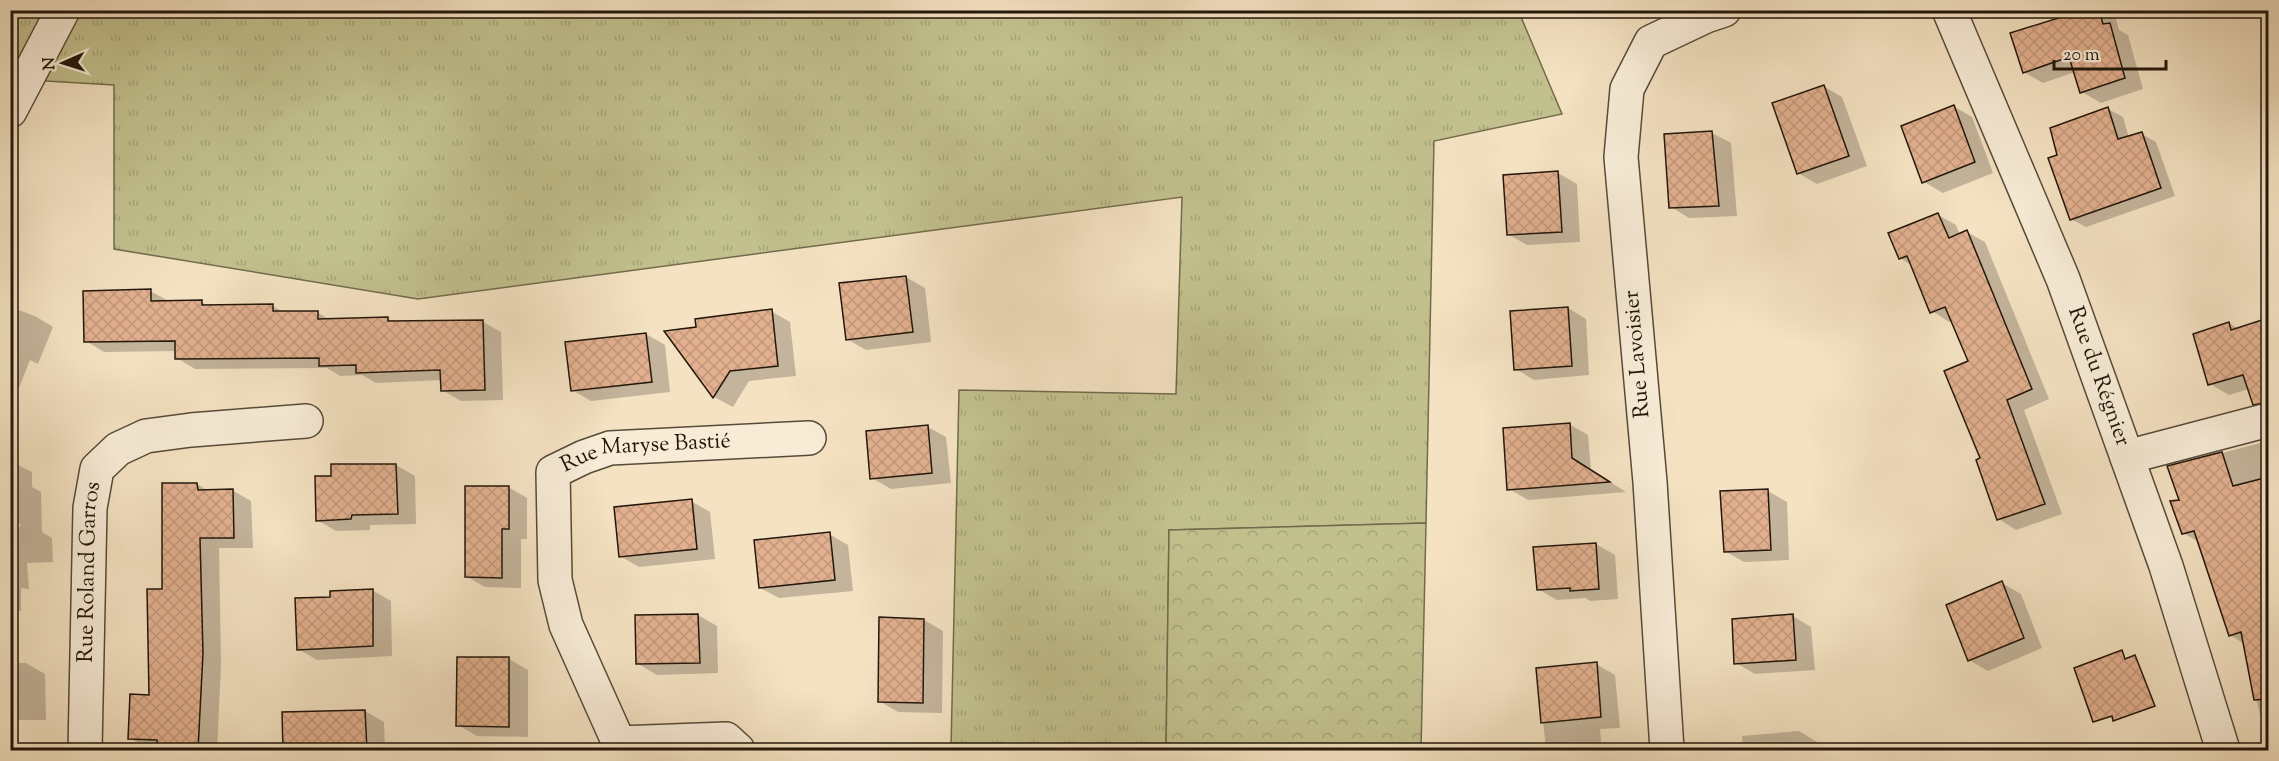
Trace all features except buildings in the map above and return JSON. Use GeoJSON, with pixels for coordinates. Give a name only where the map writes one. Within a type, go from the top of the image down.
{"type":"FeatureCollection","features":[{"type":"Feature","properties":{"kind":"street"},"geometry":{"type":"LineString","coordinates":[[10,111],[63,10]]}},
{"type":"Feature","properties":{"kind":"street","name":"Rue Lavoisier"},"geometry":{"type":"LineString","coordinates":[[1667,750],[1650,482],[1621,157],[1627,89],[1651,42],[1724,10]]}},
{"type":"Feature","properties":{"kind":"street","name":"Rue du Régnier"},"geometry":{"type":"LineString","coordinates":[[1949,10],[2063,279],[2166,566],[2223,750]]}},
{"type":"Feature","properties":{"kind":"street"},"geometry":{"type":"LineString","coordinates":[[2127,457],[2268,420]]}},
{"type":"Feature","properties":{"kind":"street","name":"Rue Roland Garros"},"geometry":{"type":"LineString","coordinates":[[85,750],[90,508],[97,469],[118,449],[146,436],[191,430],[306,422]]}},
{"type":"Feature","properties":{"kind":"street","name":"Rue Maryse Bastié"},"geometry":{"type":"LineString","coordinates":[[738,750],[726,739],[620,747],[566,625],[555,580],[553,472],[610,448],[808,438]]}},
{"type":"Feature","properties":{"kind":"green space"},"geometry":{"type":"Polygon","coordinates":[[[11,10],[1518,10],[1562,114],[1434,141],[1426,523],[1169,530],[1166,750],[951,748],[959,390],[1176,394],[1182,197],[418,299],[114,249],[114,85],[12,79],[11,82],[11,10]]]}},
{"type":"Feature","properties":{"kind":"green space"},"geometry":{"type":"Polygon","coordinates":[[[1426,523],[1421,750],[1166,750],[1169,530],[1426,523]]]}}]}
